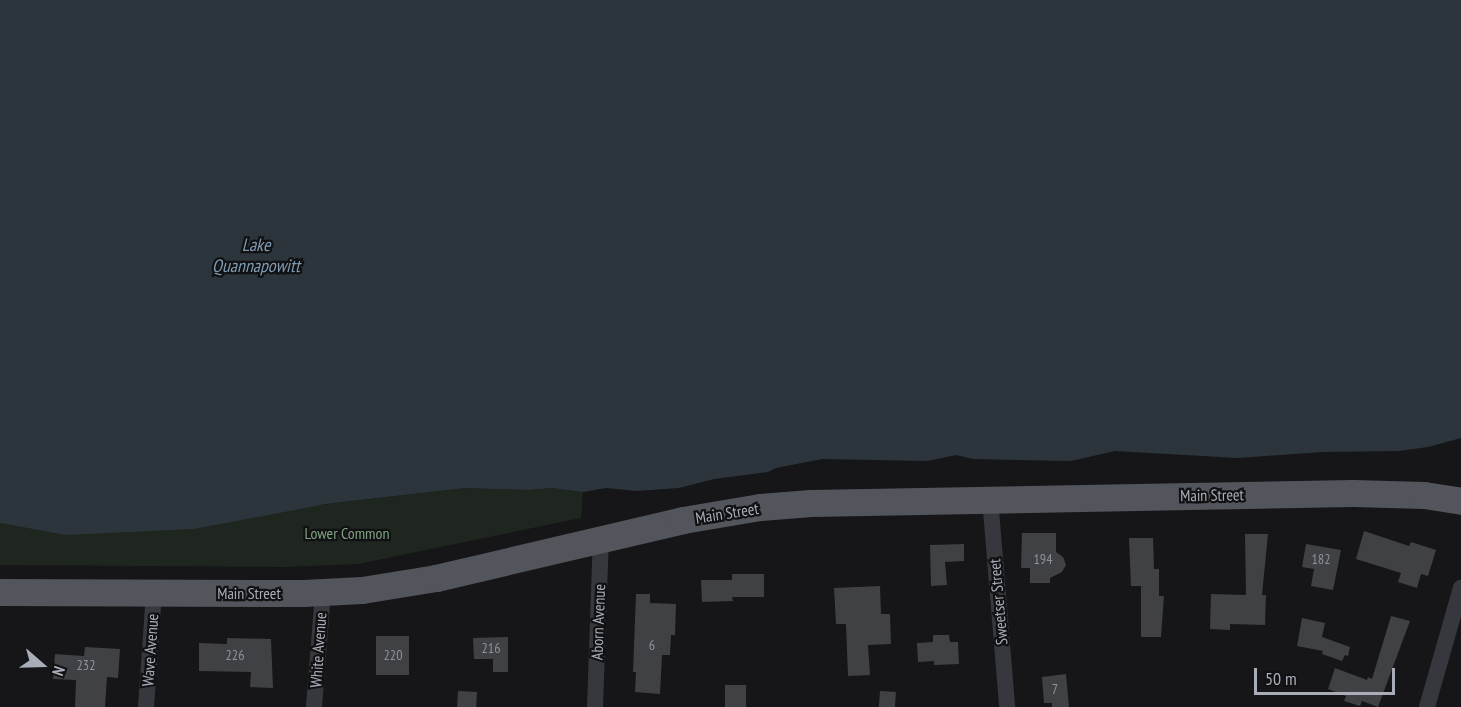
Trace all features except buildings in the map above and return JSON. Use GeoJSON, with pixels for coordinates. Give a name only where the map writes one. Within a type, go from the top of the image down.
{"type":"FeatureCollection","features":[{"type":"Feature","properties":{"kind":"main road","name":"Main Street"},"geometry":{"type":"LineString","coordinates":[[0,592],[154,594],[322,593],[362,590],[420,581],[692,518],[785,505],[990,498],[1376,493],[1461,501]]}},
{"type":"Feature","properties":{"kind":"street","name":"Sweetser Street"},"geometry":{"type":"LineString","coordinates":[[990,498],[1007,707]]}},
{"type":"Feature","properties":{"kind":"street","name":"Aborn Avenue"},"geometry":{"type":"LineString","coordinates":[[595,707],[601,538]]}},
{"type":"Feature","properties":{"kind":"street"},"geometry":{"type":"LineString","coordinates":[[1427,707],[1461,588]]}},
{"type":"Feature","properties":{"kind":"street","name":"White Avenue"},"geometry":{"type":"LineString","coordinates":[[314,707],[322,593]]}},
{"type":"Feature","properties":{"kind":"street","name":"Wave Avenue"},"geometry":{"type":"LineString","coordinates":[[146,707],[154,594]]}},
{"type":"Feature","properties":{"kind":"green space","name":"Lower Common"},"geometry":{"type":"Polygon","coordinates":[[[465,488],[529,490],[552,488],[583,492],[581,518],[358,564],[284,567],[0,565],[0,523],[65,535],[465,488]]]}},
{"type":"Feature","properties":{"kind":"water","name":"Lake Quannapowitt"},"geometry":{"type":"Polygon","coordinates":[[[0,0],[1461,0],[1461,438],[1428,447],[1399,451],[1323,452],[1238,458],[1115,451],[1071,461],[973,459],[956,455],[927,461],[822,459],[776,468],[768,472],[714,479],[679,488],[636,491],[606,488],[583,492],[552,488],[529,490],[465,488],[326,504],[194,529],[65,535],[0,523],[0,0]]]}}]}
